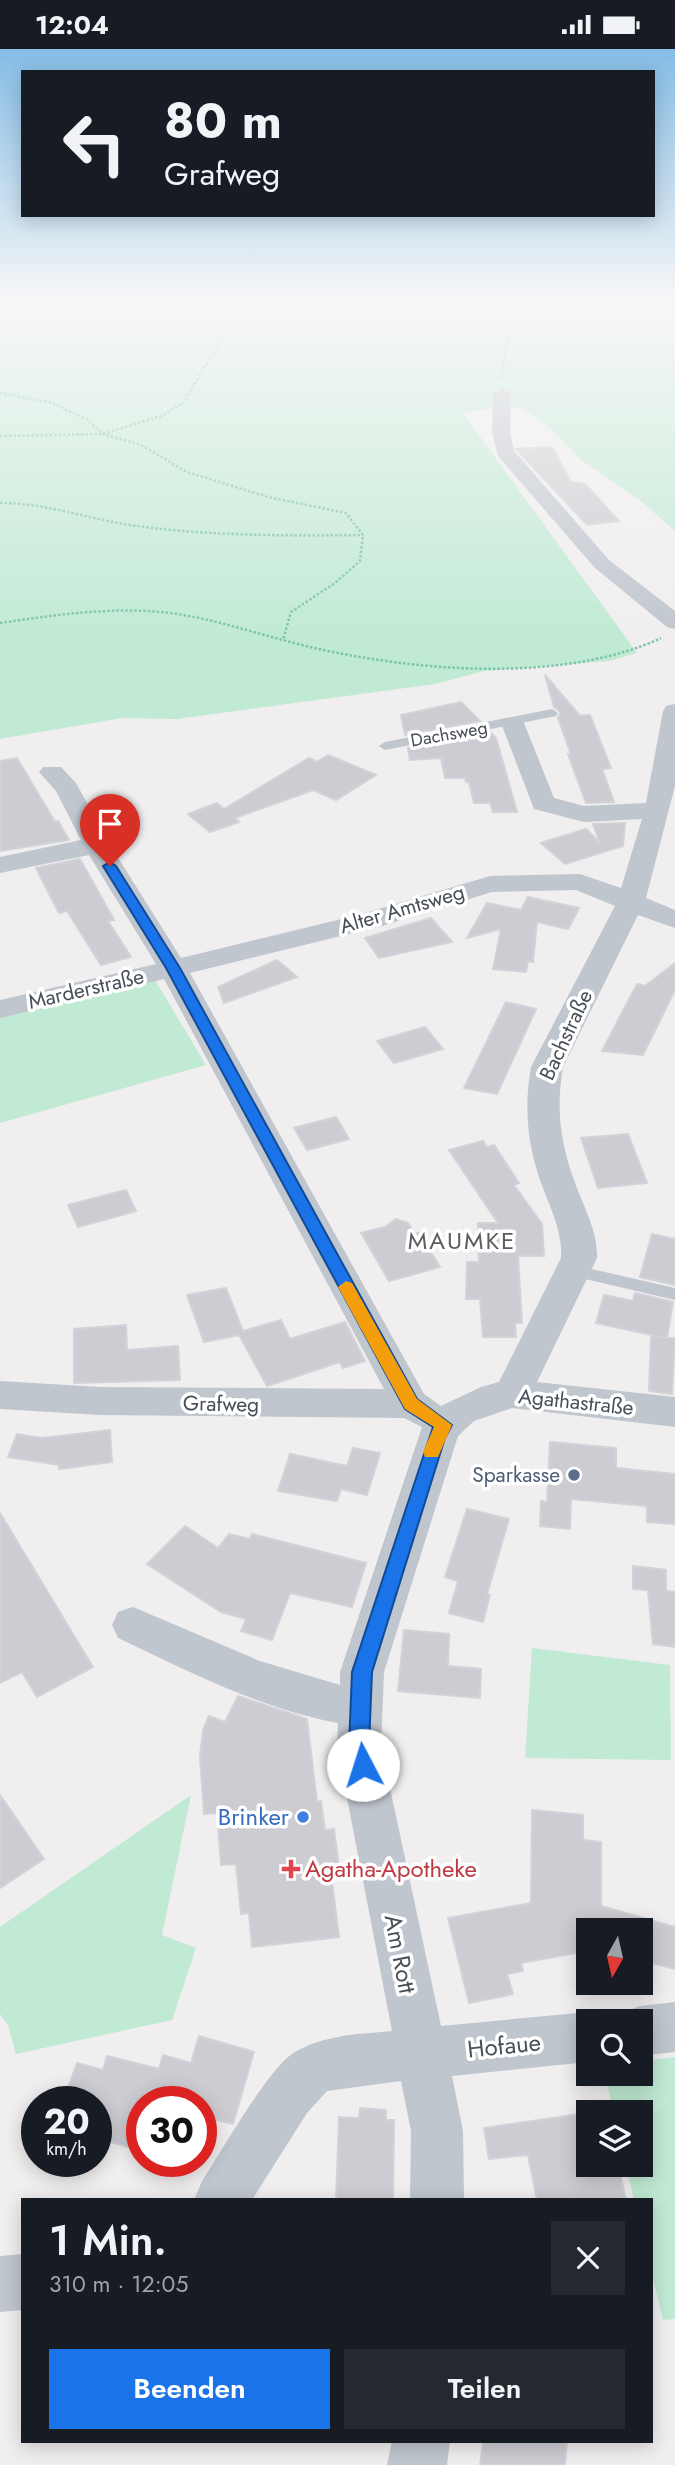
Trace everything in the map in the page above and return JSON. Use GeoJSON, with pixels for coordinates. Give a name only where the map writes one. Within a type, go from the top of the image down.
{"type":"FeatureCollection","features":[{"type":"Feature","properties":{"kind":"street"},"geometry":{"type":"LineString","coordinates":[[501,416],[505,452],[602,564],[671,627]]}},
{"type":"Feature","properties":{"kind":"street","name":"Bachstraße"},"geometry":{"type":"LineString","coordinates":[[512,1394],[574,1271],[580,1241],[542,1135],[541,1089],[547,1067],[630,904],[658,810],[675,711]]}},
{"type":"Feature","properties":{"kind":"street","name":"Dachsweg"},"geometry":{"type":"LineString","coordinates":[[513,723],[543,803],[554,810],[600,814],[658,810]]}},
{"type":"Feature","properties":{"kind":"street"},"geometry":{"type":"LineString","coordinates":[[51,772],[67,788],[97,845],[173,968],[427,1415]]}},
{"type":"Feature","properties":{"kind":"street"},"geometry":{"type":"LineString","coordinates":[[0,865],[97,845]]}},
{"type":"Feature","properties":{"kind":"street","name":"Alter Amtsweg"},"geometry":{"type":"LineString","coordinates":[[173,968],[372,919],[490,884],[580,882],[675,920]]}},
{"type":"Feature","properties":{"kind":"street","name":"Marderstraße"},"geometry":{"type":"LineString","coordinates":[[0,1009],[173,968]]}},
{"type":"Feature","properties":{"kind":"street","name":"Agathastraße"},"geometry":{"type":"LineString","coordinates":[[427,1415],[512,1394],[675,1412]]}},
{"type":"Feature","properties":{"kind":"street","name":"Grafweg"},"geometry":{"type":"LineString","coordinates":[[2,1400],[221,1404],[427,1415]]}},
{"type":"Feature","properties":{"kind":"street","name":"Am Rott"},"geometry":{"type":"LineString","coordinates":[[427,1415],[436,1438],[362,1672],[359,1746],[437,2131],[438,2198]]}},
{"type":"Feature","properties":{"kind":"street"},"geometry":{"type":"LineString","coordinates":[[133,1625],[258,1678],[331,1704],[360,1708]]}},
{"type":"Feature","properties":{"kind":"street"},"geometry":{"type":"LineString","coordinates":[[653,2030],[675,2027]]}},
{"type":"Feature","properties":{"kind":"street","name":"Hofaue"},"geometry":{"type":"LineString","coordinates":[[223,2198],[289,2095],[310,2073],[336,2062],[421,2056],[576,2038]]}},
{"type":"Feature","properties":{"kind":"street"},"geometry":{"type":"LineString","coordinates":[[0,2284],[21,2282]]}},
{"type":"Feature","properties":{"kind":"street"},"geometry":{"type":"LineString","coordinates":[[418,2465],[421,2443]]}},
{"type":"Feature","properties":{"kind":"lane","name":"Dachsweg"},"geometry":{"type":"LineString","coordinates":[[385,746],[513,723],[552,713]]}},
{"type":"Feature","properties":{"kind":"lane"},"geometry":{"type":"LineString","coordinates":[[574,1271],[675,1294]]}},
{"type":"Feature","properties":{"kind":"path"},"geometry":{"type":"LineString","coordinates":[[79,416],[88,420],[103,435],[141,446],[187,472],[268,497],[346,513],[363,535],[360,561],[335,583],[291,612],[283,640]]}},
{"type":"Feature","properties":{"kind":"path"},"geometry":{"type":"LineString","coordinates":[[0,436],[103,435],[145,424],[160,416]]}},
{"type":"Feature","properties":{"kind":"path"},"geometry":{"type":"LineString","coordinates":[[0,503],[46,505],[78,515],[138,526],[363,535]]}},
{"type":"Feature","properties":{"kind":"path"},"geometry":{"type":"LineString","coordinates":[[0,623],[95,611],[166,612],[383,660],[520,665],[603,659],[643,648],[671,627]]}},
{"type":"Feature","properties":{"kind":"green space"},"geometry":{"type":"Polygon","coordinates":[[[0,416],[465,416],[637,653],[609,661],[484,671],[435,684],[177,719],[122,718],[0,739],[0,416]]]}},
{"type":"Feature","properties":{"kind":"green space"},"geometry":{"type":"Polygon","coordinates":[[[533,416],[675,416],[675,531],[641,501],[581,460],[551,429],[533,416]]]}},
{"type":"Feature","properties":{"kind":"green space"},"geometry":{"type":"Polygon","coordinates":[[[155,980],[206,1065],[0,1123],[0,1015],[155,980]]]}},
{"type":"Feature","properties":{"kind":"green space"},"geometry":{"type":"Polygon","coordinates":[[[532,1648],[670,1665],[671,1760],[525,1758],[532,1648]]]}},
{"type":"Feature","properties":{"kind":"green space"},"geometry":{"type":"Polygon","coordinates":[[[191,1795],[162,1935],[196,1948],[172,2020],[16,2054],[8,2025],[0,2014],[0,1927],[191,1795]]]}},
{"type":"Feature","properties":{"kind":"green space"},"geometry":{"type":"Polygon","coordinates":[[[675,2057],[675,2319],[663,2320],[653,2278],[653,2198],[634,2198],[629,2177],[653,2177],[653,2100],[611,2100],[607,2086],[653,2086],[653,2060],[675,2057]]]}},
{"type":"Feature","properties":{"kind":"building"},"geometry":{"type":"Polygon","coordinates":[[[552,447],[571,482],[585,484],[619,521],[587,525],[516,449],[552,447]]]}},
{"type":"Feature","properties":{"kind":"building"},"geometry":{"type":"Polygon","coordinates":[[[545,675],[580,716],[590,715],[611,768],[602,769],[614,802],[586,803],[558,718],[561,712],[554,707],[545,675]]]}},
{"type":"Feature","properties":{"kind":"building"},"geometry":{"type":"Polygon","coordinates":[[[461,702],[480,721],[405,735],[401,715],[461,702]]]}},
{"type":"Feature","properties":{"kind":"building"},"geometry":{"type":"Polygon","coordinates":[[[490,732],[496,738],[517,812],[493,812],[490,803],[474,803],[469,782],[466,782],[465,778],[445,778],[441,758],[410,760],[408,748],[490,732]]]}},
{"type":"Feature","properties":{"kind":"building"},"geometry":{"type":"Polygon","coordinates":[[[328,755],[376,775],[336,800],[313,790],[235,818],[239,822],[210,832],[188,814],[217,803],[224,809],[309,758],[317,762],[328,755]]]}},
{"type":"Feature","properties":{"kind":"building"},"geometry":{"type":"Polygon","coordinates":[[[17,758],[55,822],[58,821],[69,840],[0,851],[0,761],[17,758]]]}},
{"type":"Feature","properties":{"kind":"building"},"geometry":{"type":"Polygon","coordinates":[[[625,823],[623,846],[565,864],[541,843],[586,829],[600,843],[593,824],[625,823]]]}},
{"type":"Feature","properties":{"kind":"building"},"geometry":{"type":"Polygon","coordinates":[[[80,859],[114,920],[108,921],[131,957],[101,965],[67,911],[59,913],[36,868],[80,859]]]}},
{"type":"Feature","properties":{"kind":"building"},"geometry":{"type":"Polygon","coordinates":[[[528,897],[579,908],[568,929],[537,922],[533,962],[528,961],[526,972],[493,969],[501,929],[467,938],[487,903],[521,910],[528,897]]]}},
{"type":"Feature","properties":{"kind":"building"},"geometry":{"type":"Polygon","coordinates":[[[431,918],[452,942],[379,958],[365,938],[431,918]]]}},
{"type":"Feature","properties":{"kind":"building"},"geometry":{"type":"Polygon","coordinates":[[[277,960],[297,977],[224,1003],[218,987],[277,960]]]}},
{"type":"Feature","properties":{"kind":"building"},"geometry":{"type":"Polygon","coordinates":[[[675,963],[675,990],[643,1055],[602,1051],[637,984],[645,986],[675,963]]]}},
{"type":"Feature","properties":{"kind":"building"},"geometry":{"type":"Polygon","coordinates":[[[506,1002],[536,1009],[497,1094],[464,1088],[506,1002]]]}},
{"type":"Feature","properties":{"kind":"building"},"geometry":{"type":"Polygon","coordinates":[[[425,1027],[443,1049],[394,1063],[377,1041],[425,1027]]]}},
{"type":"Feature","properties":{"kind":"building"},"geometry":{"type":"Polygon","coordinates":[[[336,1117],[349,1139],[307,1150],[294,1128],[336,1117]]]}},
{"type":"Feature","properties":{"kind":"building"},"geometry":{"type":"Polygon","coordinates":[[[628,1134],[647,1183],[598,1188],[581,1138],[628,1134]]]}},
{"type":"Feature","properties":{"kind":"building"},"geometry":{"type":"Polygon","coordinates":[[[483,1141],[487,1147],[494,1145],[519,1183],[514,1185],[542,1224],[544,1256],[518,1256],[522,1323],[515,1323],[516,1337],[483,1337],[480,1299],[466,1299],[467,1262],[479,1262],[478,1223],[498,1223],[449,1150],[483,1141]]]}},
{"type":"Feature","properties":{"kind":"building"},"geometry":{"type":"Polygon","coordinates":[[[126,1190],[136,1211],[78,1227],[68,1205],[126,1190]]]}},
{"type":"Feature","properties":{"kind":"building"},"geometry":{"type":"Polygon","coordinates":[[[396,1219],[408,1223],[415,1234],[419,1233],[440,1267],[389,1281],[361,1233],[385,1227],[396,1219]]]}},
{"type":"Feature","properties":{"kind":"building"},"geometry":{"type":"Polygon","coordinates":[[[652,1234],[675,1239],[675,1285],[640,1277],[652,1234]]]}},
{"type":"Feature","properties":{"kind":"building"},"geometry":{"type":"Polygon","coordinates":[[[226,1288],[243,1331],[281,1320],[290,1339],[345,1322],[365,1361],[343,1368],[340,1362],[267,1386],[239,1335],[204,1342],[187,1295],[226,1288]]]}},
{"type":"Feature","properties":{"kind":"building"},"geometry":{"type":"Polygon","coordinates":[[[635,1293],[673,1302],[667,1338],[675,1338],[672,1394],[649,1391],[651,1337],[666,1338],[596,1323],[604,1295],[633,1301],[635,1293]]]}},
{"type":"Feature","properties":{"kind":"building"},"geometry":{"type":"Polygon","coordinates":[[[126,1325],[127,1350],[178,1346],[180,1380],[74,1383],[74,1329],[126,1325]]]}},
{"type":"Feature","properties":{"kind":"building"},"geometry":{"type":"Polygon","coordinates":[[[110,1430],[112,1462],[59,1469],[59,1465],[8,1457],[17,1434],[42,1438],[110,1430]]]}},
{"type":"Feature","properties":{"kind":"building"},"geometry":{"type":"Polygon","coordinates":[[[550,1442],[616,1448],[616,1468],[675,1474],[675,1524],[647,1522],[647,1506],[571,1499],[570,1529],[540,1526],[541,1501],[547,1502],[550,1442]]]}},
{"type":"Feature","properties":{"kind":"building"},"geometry":{"type":"Polygon","coordinates":[[[353,1448],[380,1453],[367,1495],[341,1489],[337,1501],[278,1491],[290,1454],[347,1466],[353,1448]]]}},
{"type":"Feature","properties":{"kind":"building"},"geometry":{"type":"Polygon","coordinates":[[[467,1509],[509,1519],[487,1594],[490,1595],[483,1622],[449,1613],[458,1581],[445,1577],[467,1509]]]}},
{"type":"Feature","properties":{"kind":"building"},"geometry":{"type":"Polygon","coordinates":[[[0,1513],[93,1667],[37,1697],[22,1672],[0,1683],[0,1513]]]}},
{"type":"Feature","properties":{"kind":"building"},"geometry":{"type":"Polygon","coordinates":[[[185,1526],[218,1548],[229,1534],[250,1539],[252,1534],[366,1563],[352,1607],[290,1593],[272,1640],[241,1631],[246,1619],[221,1612],[147,1564],[185,1526]]]}},
{"type":"Feature","properties":{"kind":"building"},"geometry":{"type":"Polygon","coordinates":[[[633,1566],[666,1570],[666,1591],[675,1592],[675,1647],[653,1644],[648,1590],[633,1589],[633,1566]]]}},
{"type":"Feature","properties":{"kind":"building"},"geometry":{"type":"Polygon","coordinates":[[[404,1630],[449,1634],[448,1666],[481,1669],[480,1698],[398,1691],[404,1630]]]}},
{"type":"Feature","properties":{"kind":"building"},"geometry":{"type":"Polygon","coordinates":[[[238,1696],[307,1719],[317,1802],[321,1801],[325,1830],[334,1829],[340,1873],[331,1874],[339,1937],[252,1947],[249,1913],[241,1914],[236,1864],[221,1865],[217,1813],[204,1814],[200,1756],[203,1730],[209,1716],[225,1722],[238,1696]]]}},
{"type":"Feature","properties":{"kind":"building"},"geometry":{"type":"Polygon","coordinates":[[[0,1795],[44,1859],[0,1888],[0,1795]]]}},
{"type":"Feature","properties":{"kind":"building"},"geometry":{"type":"Polygon","coordinates":[[[532,1810],[583,1815],[583,1840],[601,1842],[601,1906],[643,1918],[576,1918],[576,1953],[521,1963],[523,1971],[507,1974],[513,1994],[469,2003],[448,1918],[531,1903],[532,1810]]]}},
{"type":"Feature","properties":{"kind":"building"},"geometry":{"type":"Polygon","coordinates":[[[653,1921],[675,1927],[675,1969],[653,1963],[653,1921]]]}},
{"type":"Feature","properties":{"kind":"building"},"geometry":{"type":"Polygon","coordinates":[[[199,2036],[254,2052],[233,2124],[217,2120],[217,2086],[126,2086],[126,2146],[112,2143],[112,2086],[69,2086],[77,2063],[103,2070],[107,2056],[159,2069],[163,2055],[191,2063],[199,2036]]]}},
{"type":"Feature","properties":{"kind":"building"},"geometry":{"type":"Polygon","coordinates":[[[360,2108],[386,2110],[386,2120],[394,2120],[393,2198],[336,2198],[339,2117],[359,2118],[360,2108]]]}},
{"type":"Feature","properties":{"kind":"building"},"geometry":{"type":"Polygon","coordinates":[[[576,2115],[576,2177],[621,2177],[626,2198],[537,2198],[528,2155],[489,2159],[484,2128],[576,2115]]]}},
{"type":"Feature","properties":{"kind":"building"},"geometry":{"type":"Polygon","coordinates":[[[483,2443],[567,2443],[565,2465],[480,2465],[483,2443]]]}},
{"type":"Feature","properties":{"kind":"slow traffic"},"geometry":{"type":"LineString","coordinates":[[346,1287],[411,1404],[443,1425],[432,1452]]}},
{"type":"Feature","properties":{"kind":"place","name":"Sparkasse"},"geometry":{"type":"Point","coordinates":[574,1475]}},
{"type":"Feature","properties":{"kind":"place","name":"Brinker"},"geometry":{"type":"Point","coordinates":[303,1817]}},
{"type":"Feature","properties":{"kind":"place","name":"Agatha-Apotheke"},"geometry":{"type":"Point","coordinates":[291,1869]}},
{"type":"Feature","properties":{"kind":"district","name":"MAUMKE"},"geometry":{"type":"Point","coordinates":[462,1241]}},
{"type":"Feature","properties":{"kind":"route"},"geometry":{"type":"LineString","coordinates":[[110,866],[173,968],[283,1174],[411,1404],[443,1425],[436,1438],[362,1672],[359,1746],[363,1765]]}}]}
